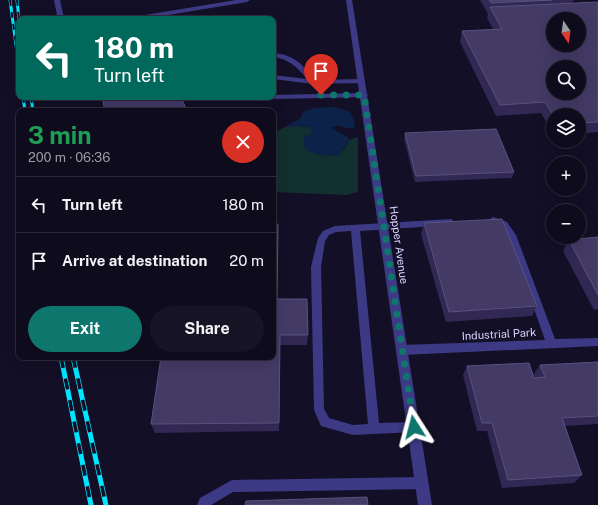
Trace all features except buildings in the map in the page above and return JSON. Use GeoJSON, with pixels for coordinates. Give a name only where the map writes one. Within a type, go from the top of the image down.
{"type":"FeatureCollection","features":[{"type":"Feature","properties":{"kind":"street","name":"Hopper Avenue"},"geometry":{"type":"LineString","coordinates":[[349,0],[425,505]]}},
{"type":"Feature","properties":{"kind":"lane"},"geometry":{"type":"LineString","coordinates":[[57,0],[61,16]]}},
{"type":"Feature","properties":{"kind":"lane"},"geometry":{"type":"LineString","coordinates":[[151,16],[247,0]]}},
{"type":"Feature","properties":{"kind":"lane"},"geometry":{"type":"LineString","coordinates":[[276,55],[287,56],[302,68],[313,82]]}},
{"type":"Feature","properties":{"kind":"lane"},"geometry":{"type":"LineString","coordinates":[[276,77],[313,82],[362,81]]}},
{"type":"Feature","properties":{"kind":"lane"},"geometry":{"type":"LineString","coordinates":[[334,82],[336,94]]}},
{"type":"Feature","properties":{"kind":"lane"},"geometry":{"type":"LineString","coordinates":[[276,97],[336,94],[364,95]]}},
{"type":"Feature","properties":{"kind":"lane"},"geometry":{"type":"LineString","coordinates":[[487,220],[502,222],[510,231],[552,343]]}},
{"type":"Feature","properties":{"kind":"lane"},"geometry":{"type":"LineString","coordinates":[[414,427],[353,430],[325,422],[319,410],[316,267],[321,240],[326,233],[335,229],[464,221]]}},
{"type":"Feature","properties":{"kind":"lane"},"geometry":{"type":"LineString","coordinates":[[355,227],[374,429]]}},
{"type":"Feature","properties":{"kind":"lane","name":"Industrial Park"},"geometry":{"type":"LineString","coordinates":[[402,350],[598,342]]}},
{"type":"Feature","properties":{"kind":"lane"},"geometry":{"type":"LineString","coordinates":[[203,505],[204,502],[232,486],[422,483]]}},
{"type":"Feature","properties":{"kind":"green space"},"geometry":{"type":"Polygon","coordinates":[[[287,126],[311,127],[312,134],[344,150],[349,140],[358,137],[358,192],[346,195],[276,192],[276,132],[287,126]]]}},
{"type":"Feature","properties":{"kind":"water"},"geometry":{"type":"Polygon","coordinates":[[[336,107],[350,112],[354,120],[355,129],[336,126],[331,128],[348,137],[349,140],[339,156],[319,155],[306,150],[303,143],[305,136],[312,134],[310,127],[287,126],[301,118],[303,112],[314,108],[336,107]]]}},
{"type":"Feature","properties":{"kind":"railway"},"geometry":{"type":"LineString","coordinates":[[10,0],[16,45]]}},
{"type":"Feature","properties":{"kind":"railway"},"geometry":{"type":"LineString","coordinates":[[17,0],[19,16]]}},
{"type":"Feature","properties":{"kind":"railway"},"geometry":{"type":"LineString","coordinates":[[23,100],[25,108]]}},
{"type":"Feature","properties":{"kind":"railway"},"geometry":{"type":"LineString","coordinates":[[31,100],[33,108]]}},
{"type":"Feature","properties":{"kind":"railway"},"geometry":{"type":"LineString","coordinates":[[62,360],[91,505]]}},
{"type":"Feature","properties":{"kind":"railway"},"geometry":{"type":"LineString","coordinates":[[74,360],[106,505]]}},
{"type":"Feature","properties":{"kind":"route"},"geometry":{"type":"LineString","coordinates":[[321,95],[364,95],[414,427]]}}]}
